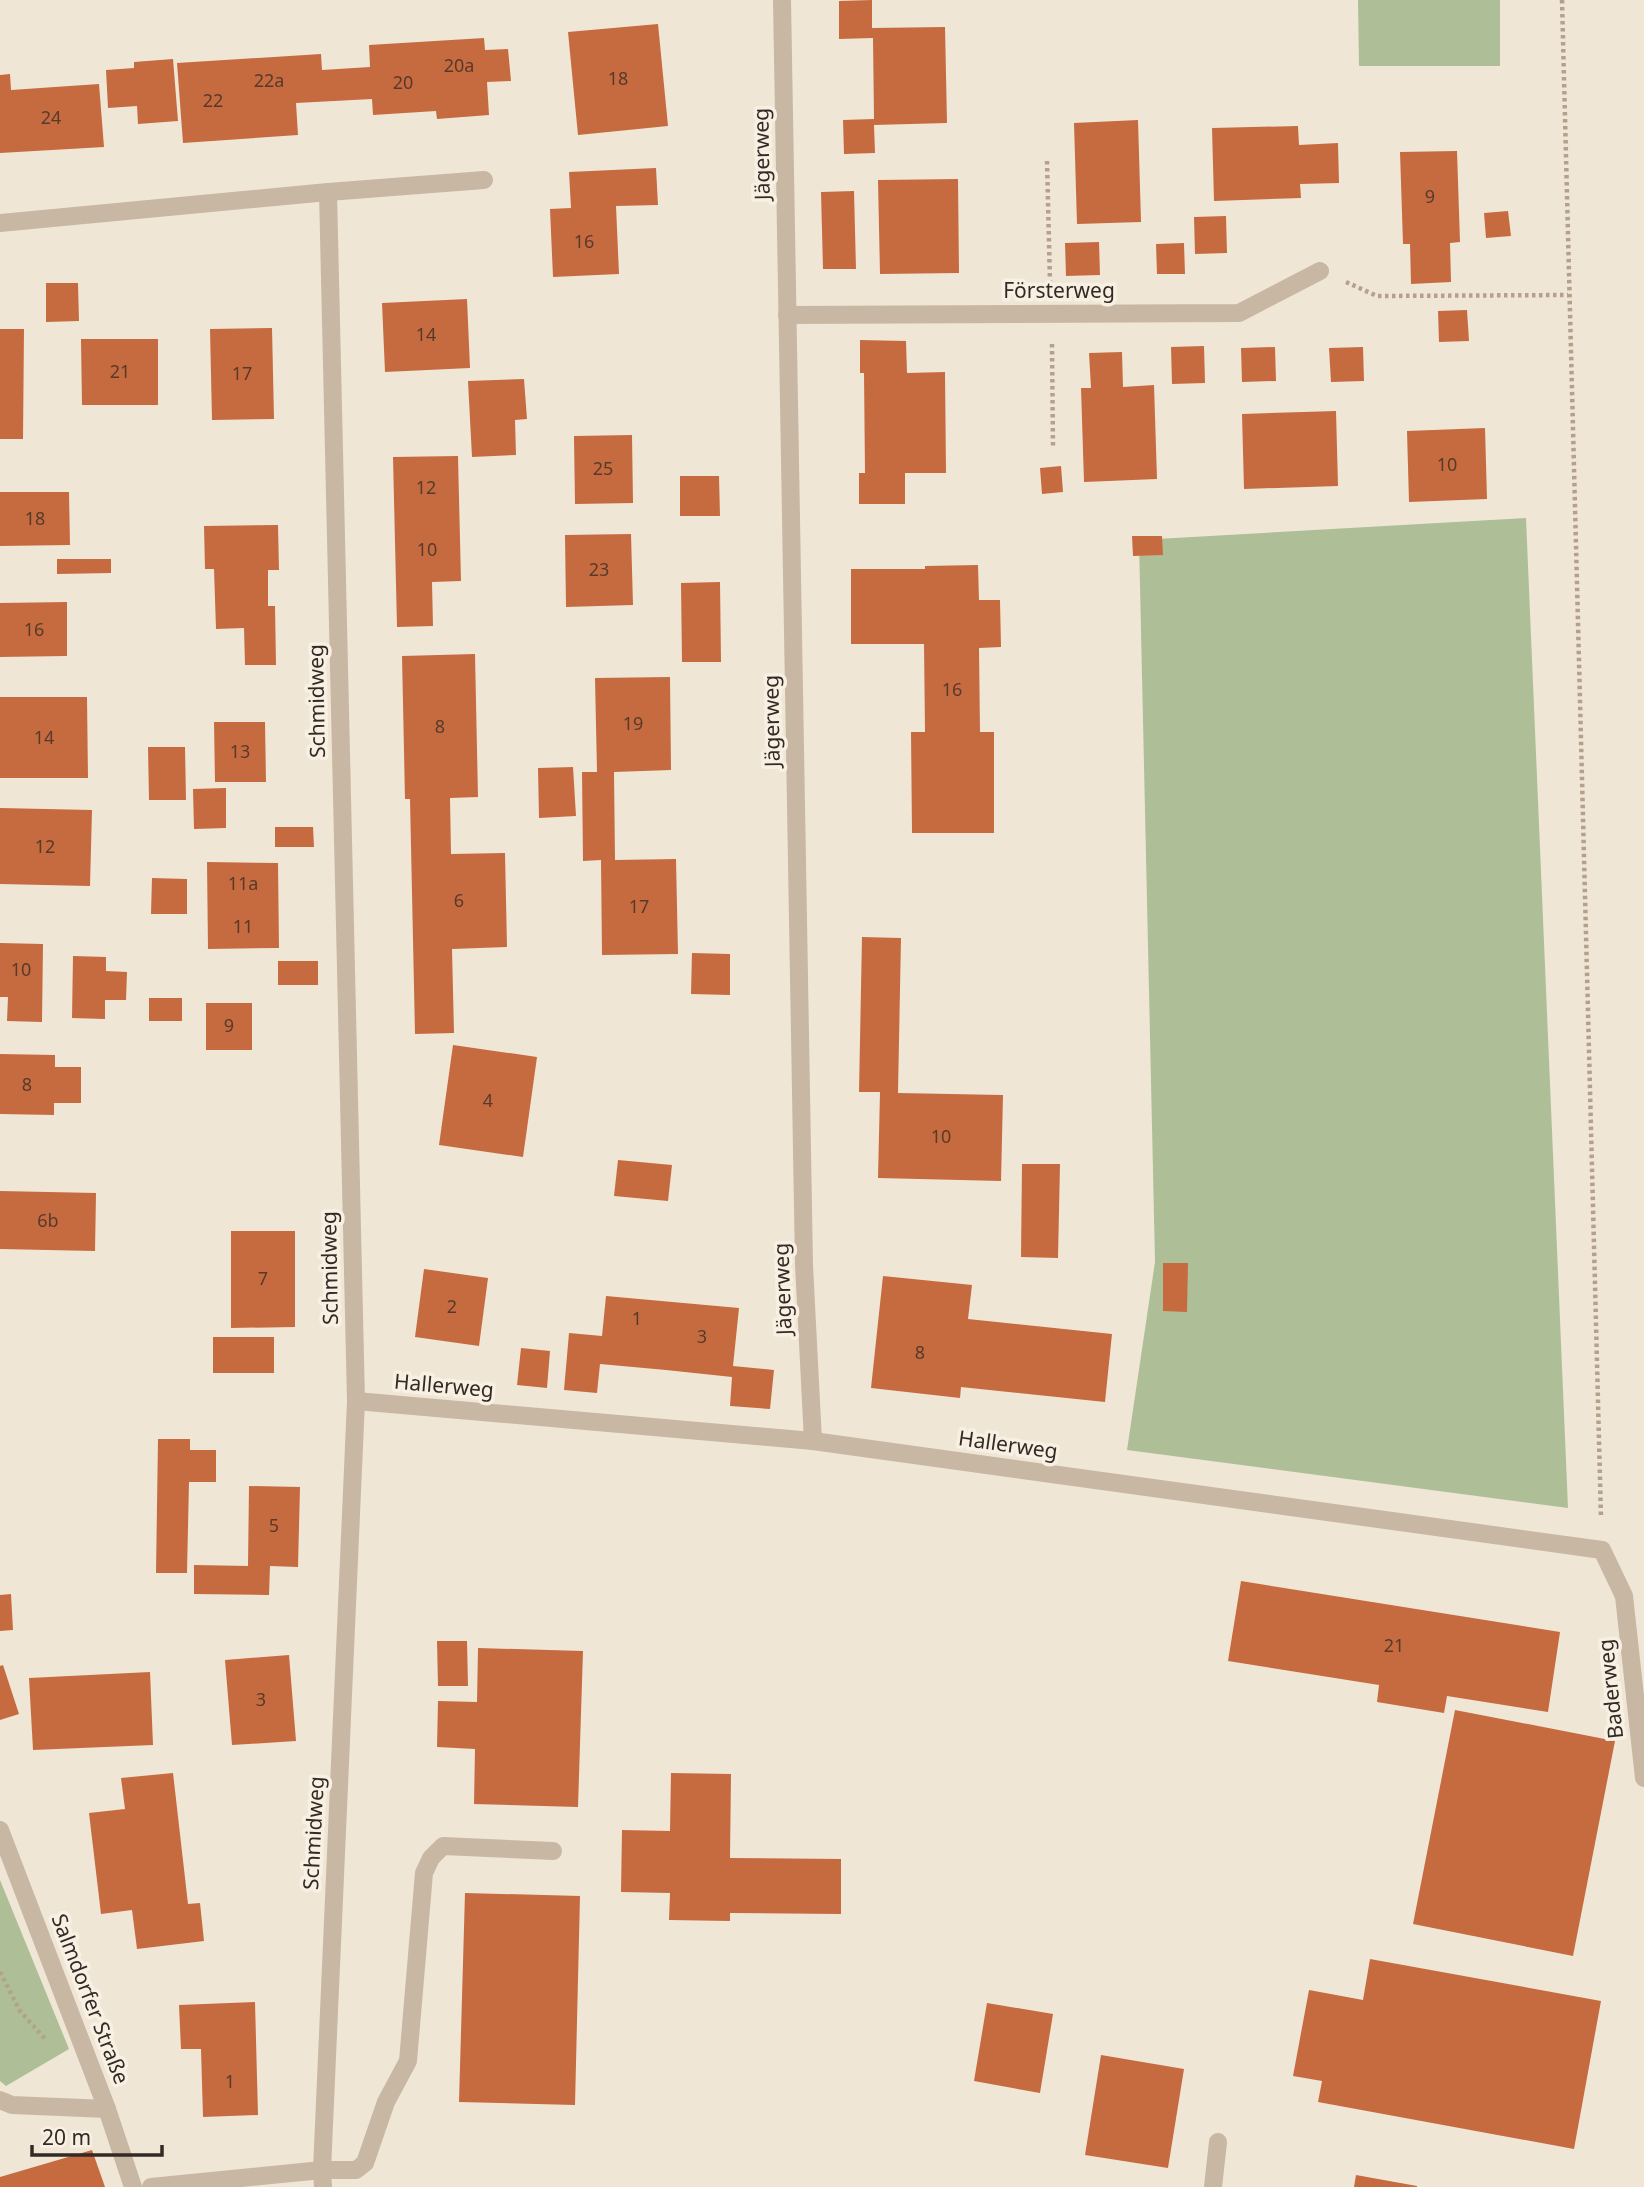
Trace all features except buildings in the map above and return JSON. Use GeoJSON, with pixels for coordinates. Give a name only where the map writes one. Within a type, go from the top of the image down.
{"type":"FeatureCollection","features":[{"type":"Feature","properties":{"kind":"street","name":"Jägerweg"},"geometry":{"type":"LineString","coordinates":[[782,0],[804,1265],[813,1441]]}},
{"type":"Feature","properties":{"kind":"street"},"geometry":{"type":"LineString","coordinates":[[0,223],[484,180]]}},
{"type":"Feature","properties":{"kind":"street","name":"Schmidweg"},"geometry":{"type":"LineString","coordinates":[[323,2179],[356,1401],[328,192]]}},
{"type":"Feature","properties":{"kind":"street","name":"Försterweg"},"geometry":{"type":"LineString","coordinates":[[787,315],[1239,313],[1320,271]]}},
{"type":"Feature","properties":{"kind":"street","name":"Hallerweg"},"geometry":{"type":"LineString","coordinates":[[356,1401],[813,1441],[1602,1550]]}},
{"type":"Feature","properties":{"kind":"street","name":"Baderweg"},"geometry":{"type":"LineString","coordinates":[[1602,1550],[1624,1595],[1644,1778]]}},
{"type":"Feature","properties":{"kind":"street","name":"Salmdorfer Straße"},"geometry":{"type":"LineString","coordinates":[[0,1829],[107,2109],[133,2187]]}},
{"type":"Feature","properties":{"kind":"street"},"geometry":{"type":"LineString","coordinates":[[151,2187],[323,2179],[356,2170],[365,2163],[386,2102],[408,2061],[424,1873],[431,1858],[443,1846],[553,1851]]}},
{"type":"Feature","properties":{"kind":"street"},"geometry":{"type":"LineString","coordinates":[[0,2100],[12,2105],[107,2109]]}},
{"type":"Feature","properties":{"kind":"street"},"geometry":{"type":"LineString","coordinates":[[1213,2187],[1217,2142]]}},
{"type":"Feature","properties":{"kind":"path"},"geometry":{"type":"LineString","coordinates":[[1562,0],[1602,1550]]}},
{"type":"Feature","properties":{"kind":"path"},"geometry":{"type":"LineString","coordinates":[[1320,271],[1377,296],[1569,295]]}},
{"type":"Feature","properties":{"kind":"green space"},"geometry":{"type":"Polygon","coordinates":[[[1358,0],[1500,0],[1500,66],[1359,66],[1358,0]]]}},
{"type":"Feature","properties":{"kind":"green space"},"geometry":{"type":"Polygon","coordinates":[[[1526,518],[1568,1508],[1127,1450],[1155,1262],[1139,540],[1526,518]]]}},
{"type":"Feature","properties":{"kind":"green space"},"geometry":{"type":"Polygon","coordinates":[[[0,1880],[69,2049],[6,2086],[0,2081],[0,1880]]]}}]}
